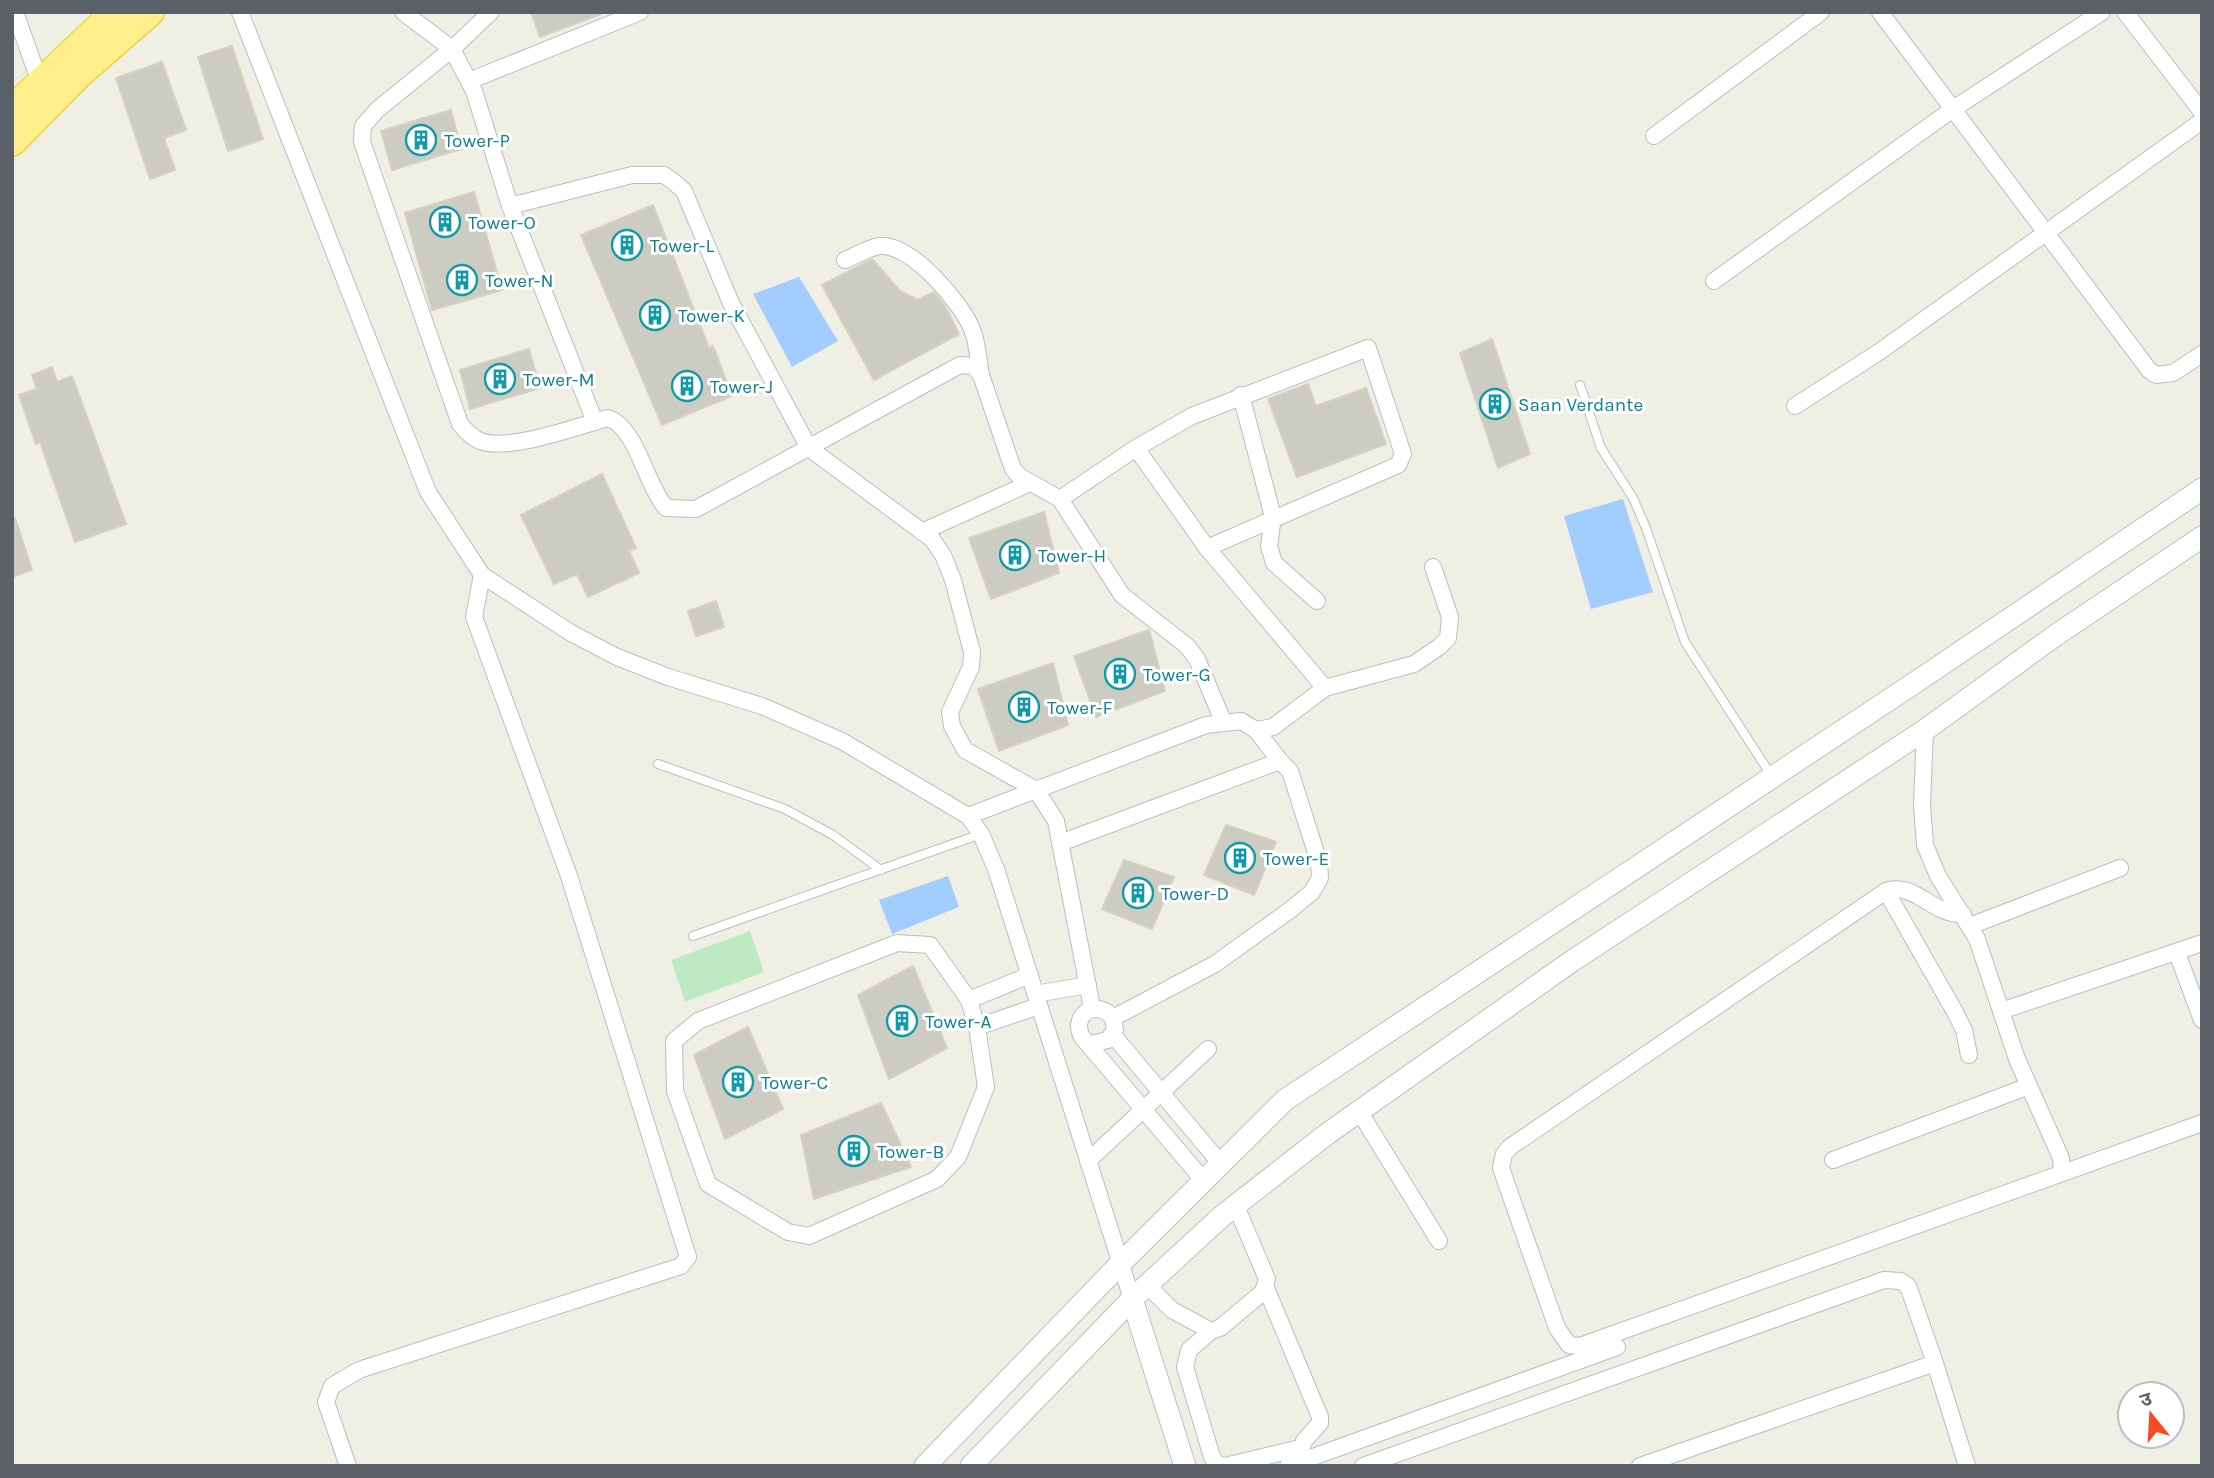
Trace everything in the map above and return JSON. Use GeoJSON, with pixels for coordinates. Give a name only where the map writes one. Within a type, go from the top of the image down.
{"type":"FeatureCollection","features":[{"type":"Feature","properties":{"kind":"highway"},"geometry":{"type":"LineString","coordinates":[[12,110],[115,12]]}},
{"type":"Feature","properties":{"kind":"highway"},"geometry":{"type":"LineString","coordinates":[[12,142],[79,74],[150,12]]}},
{"type":"Feature","properties":{"kind":"street"},"geometry":{"type":"LineString","coordinates":[[15,12],[40,83]]}},
{"type":"Feature","properties":{"kind":"street"},"geometry":{"type":"LineString","coordinates":[[240,12],[418,471],[446,523],[482,575],[571,633],[617,657],[668,677],[762,706],[842,741],[968,816],[981,834],[996,869],[1121,1263],[1140,1292],[1185,1466]]}},
{"type":"Feature","properties":{"kind":"street"},"geometry":{"type":"LineString","coordinates":[[403,12],[452,49],[469,81],[510,206],[594,422]]}},
{"type":"Feature","properties":{"kind":"street"},"geometry":{"type":"LineString","coordinates":[[491,12],[452,49],[377,110],[363,126],[362,142],[460,424],[470,436],[484,442],[508,442],[608,418],[620,422],[654,493],[666,508],[696,509],[960,365],[974,366],[981,375]]}},
{"type":"Feature","properties":{"kind":"street"},"geometry":{"type":"LineString","coordinates":[[469,81],[640,12]]}},
{"type":"Feature","properties":{"kind":"street"},"geometry":{"type":"LineString","coordinates":[[1654,136],[1821,12]]}},
{"type":"Feature","properties":{"kind":"street"},"geometry":{"type":"LineString","coordinates":[[1880,12],[2149,370],[2156,375],[2173,373],[2202,354]]}},
{"type":"Feature","properties":{"kind":"street"},"geometry":{"type":"LineString","coordinates":[[1714,281],[1953,109],[2102,12]]}},
{"type":"Feature","properties":{"kind":"street"},"geometry":{"type":"LineString","coordinates":[[2125,12],[2202,112]]}},
{"type":"Feature","properties":{"kind":"street"},"geometry":{"type":"LineString","coordinates":[[1795,406],[1879,352],[2202,121]]}},
{"type":"Feature","properties":{"kind":"street"},"geometry":{"type":"LineString","coordinates":[[510,206],[632,175],[664,175],[684,191],[730,303],[809,448],[922,532],[943,555],[972,652],[971,667],[950,712],[952,726],[965,750],[1036,790],[1056,821],[1092,1009]]}},
{"type":"Feature","properties":{"kind":"street"},"geometry":{"type":"LineString","coordinates":[[845,260],[879,245],[889,246],[935,277],[960,306],[973,332],[981,375],[1009,461],[1019,476],[1060,499],[1122,595],[1187,646],[1197,659],[1223,721]]}},
{"type":"Feature","properties":{"kind":"street"},"geometry":{"type":"LineString","coordinates":[[1060,499],[1136,448],[1192,416],[1368,348],[1403,454],[1398,465],[1208,548]]}},
{"type":"Feature","properties":{"kind":"street"},"geometry":{"type":"LineString","coordinates":[[1241,395],[1273,520],[1269,546],[1274,563],[1317,601]]}},
{"type":"Feature","properties":{"kind":"street"},"geometry":{"type":"LineString","coordinates":[[1136,448],[1208,548],[1325,688]]}},
{"type":"Feature","properties":{"kind":"street"},"geometry":{"type":"LineString","coordinates":[[922,532],[1030,483]]}},
{"type":"Feature","properties":{"kind":"street"},"geometry":{"type":"LineString","coordinates":[[925,1466],[1121,1263],[1285,1100],[2202,489]]}},
{"type":"Feature","properties":{"kind":"street"},"geometry":{"type":"LineString","coordinates":[[971,1466],[1140,1292],[1236,1206],[1359,1111],[1572,961],[1925,730],[2056,635],[2202,537]]}},
{"type":"Feature","properties":{"kind":"street"},"geometry":{"type":"LineString","coordinates":[[1256,730],[1273,727],[1325,688],[1414,664],[1448,638],[1450,617],[1433,567]]}},
{"type":"Feature","properties":{"kind":"street"},"geometry":{"type":"LineString","coordinates":[[348,1466],[326,1402],[332,1387],[349,1375],[681,1266],[688,1256],[569,876],[474,617],[482,575]]}},
{"type":"Feature","properties":{"kind":"street"},"geometry":{"type":"LineString","coordinates":[[968,816],[1223,721],[1241,721],[1256,730],[1290,771],[1320,862],[1320,878],[1312,892],[1215,964],[1114,1018]]}},
{"type":"Feature","properties":{"kind":"street"},"geometry":{"type":"LineString","coordinates":[[1925,730],[1922,805],[1926,845],[1938,876],[1977,939],[2029,1086],[2061,1158],[2062,1172]]}},
{"type":"Feature","properties":{"kind":"street"},"geometry":{"type":"LineString","coordinates":[[1060,843],[1280,761]]}},
{"type":"Feature","properties":{"kind":"street"},"geometry":{"type":"LineString","coordinates":[[2120,868],[1966,920],[1943,913],[1906,889],[1897,887],[1885,891],[1504,1154],[1501,1168],[1509,1193],[1563,1339],[1569,1345],[1580,1346],[2202,1123]]}},
{"type":"Feature","properties":{"kind":"street"},"geometry":{"type":"LineString","coordinates":[[1885,891],[1955,1012],[1964,1030],[1969,1055]]}},
{"type":"Feature","properties":{"kind":"street"},"geometry":{"type":"LineString","coordinates":[[897,943],[930,945],[969,1000],[977,1027],[986,1087],[958,1157],[937,1180],[809,1236],[788,1232],[708,1184],[675,1091],[674,1041],[698,1021],[897,943]]}},
{"type":"Feature","properties":{"kind":"street"},"geometry":{"type":"LineString","coordinates":[[2001,1011],[2202,943]]}},
{"type":"Feature","properties":{"kind":"street"},"geometry":{"type":"LineString","coordinates":[[2178,953],[2202,1020]]}},
{"type":"Feature","properties":{"kind":"street"},"geometry":{"type":"LineString","coordinates":[[969,1000],[1030,975]]}},
{"type":"Feature","properties":{"kind":"street"},"geometry":{"type":"LineString","coordinates":[[977,1027],[1037,1000],[1088,985]]}},
{"type":"Feature","properties":{"kind":"street"},"geometry":{"type":"LineString","coordinates":[[1114,1018],[1104,1009],[1092,1009],[1082,1015],[1079,1027],[1082,1037],[1091,1044],[1205,1181]]}},
{"type":"Feature","properties":{"kind":"street"},"geometry":{"type":"LineString","coordinates":[[1091,1044],[1104,1043],[1112,1035],[1114,1018]]}},
{"type":"Feature","properties":{"kind":"street"},"geometry":{"type":"LineString","coordinates":[[1112,1035],[1221,1164]]}},
{"type":"Feature","properties":{"kind":"street"},"geometry":{"type":"LineString","coordinates":[[1088,1161],[1208,1049]]}},
{"type":"Feature","properties":{"kind":"street"},"geometry":{"type":"LineString","coordinates":[[1833,1160],[2029,1086]]}},
{"type":"Feature","properties":{"kind":"street"},"geometry":{"type":"LineString","coordinates":[[1359,1111],[1438,1241]]}},
{"type":"Feature","properties":{"kind":"street"},"geometry":{"type":"LineString","coordinates":[[1236,1206],[1267,1279],[1266,1288],[1320,1417],[1317,1430],[1302,1460]]}},
{"type":"Feature","properties":{"kind":"street"},"geometry":{"type":"LineString","coordinates":[[1363,1466],[1884,1280],[1901,1281],[1908,1286],[1967,1466]]}},
{"type":"Feature","properties":{"kind":"street"},"geometry":{"type":"LineString","coordinates":[[1266,1288],[1220,1328],[1211,1331],[1189,1350],[1185,1367],[1212,1457],[1217,1464],[1226,1466],[1302,1460],[1617,1347]]}},
{"type":"Feature","properties":{"kind":"street"},"geometry":{"type":"LineString","coordinates":[[1140,1292],[1211,1331]]}},
{"type":"Feature","properties":{"kind":"street"},"geometry":{"type":"LineString","coordinates":[[1640,1466],[1935,1363]]}},
{"type":"Feature","properties":{"kind":"lane"},"geometry":{"type":"LineString","coordinates":[[1580,385],[1601,448],[1633,498],[1647,528],[1685,642],[1773,777]]}},
{"type":"Feature","properties":{"kind":"lane"},"geometry":{"type":"LineString","coordinates":[[658,764],[785,809],[833,835],[881,870]]}},
{"type":"Feature","properties":{"kind":"lane"},"geometry":{"type":"LineString","coordinates":[[693,936],[981,834]]}},
{"type":"Feature","properties":{"kind":"green space"},"geometry":{"type":"Polygon","coordinates":[[[750,931],[764,972],[685,1002],[671,960],[750,931]]]}},
{"type":"Feature","properties":{"kind":"water"},"geometry":{"type":"Polygon","coordinates":[[[799,277],[838,341],[792,367],[753,294],[799,277]]]}},
{"type":"Feature","properties":{"kind":"water"},"geometry":{"type":"Polygon","coordinates":[[[1623,499],[1653,592],[1591,609],[1564,516],[1623,499]]]}},
{"type":"Feature","properties":{"kind":"water"},"geometry":{"type":"Polygon","coordinates":[[[948,876],[959,907],[892,934],[879,900],[948,876]]]}},
{"type":"Feature","properties":{"kind":"building"},"geometry":{"type":"Polygon","coordinates":[[[531,12],[601,12],[601,14],[540,37],[531,12]]]}},
{"type":"Feature","properties":{"kind":"building"},"geometry":{"type":"Polygon","coordinates":[[[232,46],[263,139],[228,151],[198,57],[232,46]]]}},
{"type":"Feature","properties":{"kind":"building"},"geometry":{"type":"Polygon","coordinates":[[[162,62],[186,130],[164,138],[175,170],[150,179],[116,78],[162,62]]]}},
{"type":"Feature","properties":{"kind":"building","name":"Tower-P"},"geometry":{"type":"Polygon","coordinates":[[[451,110],[461,149],[392,170],[381,131],[451,110]]]}},
{"type":"Feature","properties":{"kind":"building"},"geometry":{"type":"Polygon","coordinates":[[[474,192],[502,290],[432,310],[405,213],[474,192]]]}},
{"type":"Feature","properties":{"kind":"building"},"geometry":{"type":"Polygon","coordinates":[[[653,205],[709,348],[713,346],[732,396],[662,425],[581,235],[653,205]]]}},
{"type":"Feature","properties":{"kind":"building"},"geometry":{"type":"Polygon","coordinates":[[[872,259],[900,291],[918,300],[934,292],[945,306],[959,334],[874,380],[822,285],[872,259]]]}},
{"type":"Feature","properties":{"kind":"building","name":"Saan Verdante"},"geometry":{"type":"Polygon","coordinates":[[[1492,339],[1530,454],[1498,468],[1460,353],[1492,339]]]}},
{"type":"Feature","properties":{"kind":"building","name":"Tower-M"},"geometry":{"type":"Polygon","coordinates":[[[529,349],[540,388],[470,409],[460,370],[529,349]]]}},
{"type":"Feature","properties":{"kind":"building"},"geometry":{"type":"Polygon","coordinates":[[[52,367],[57,382],[72,376],[126,524],[75,542],[40,442],[36,444],[19,395],[37,389],[32,375],[52,367]]]}},
{"type":"Feature","properties":{"kind":"building"},"geometry":{"type":"Polygon","coordinates":[[[1308,384],[1316,406],[1366,388],[1386,444],[1297,477],[1268,399],[1308,384]]]}},
{"type":"Feature","properties":{"kind":"building"},"geometry":{"type":"Polygon","coordinates":[[[602,474],[636,548],[629,551],[639,573],[588,597],[577,574],[554,584],[521,515],[602,474]]]}},
{"type":"Feature","properties":{"kind":"building","name":"Tower-H"},"geometry":{"type":"Polygon","coordinates":[[[1044,512],[1059,573],[991,599],[969,538],[1044,512]]]}},
{"type":"Feature","properties":{"kind":"building"},"geometry":{"type":"Polygon","coordinates":[[[15,518],[32,570],[12,577],[12,519],[15,518]]]}},
{"type":"Feature","properties":{"kind":"building"},"geometry":{"type":"Polygon","coordinates":[[[716,601],[724,627],[696,636],[688,611],[716,601]]]}},
{"type":"Feature","properties":{"kind":"building","name":"Tower-G"},"geometry":{"type":"Polygon","coordinates":[[[1149,630],[1165,691],[1096,717],[1074,656],[1149,630]]]}},
{"type":"Feature","properties":{"kind":"building","name":"Tower-F"},"geometry":{"type":"Polygon","coordinates":[[[1053,663],[1068,725],[999,751],[978,689],[1053,663]]]}},
{"type":"Feature","properties":{"kind":"building","name":"Tower-E"},"geometry":{"type":"Polygon","coordinates":[[[1226,825],[1276,842],[1254,895],[1204,875],[1226,825]]]}},
{"type":"Feature","properties":{"kind":"building","name":"Tower-D"},"geometry":{"type":"Polygon","coordinates":[[[1124,860],[1174,877],[1152,929],[1102,909],[1124,860]]]}},
{"type":"Feature","properties":{"kind":"building","name":"Tower-A"},"geometry":{"type":"Polygon","coordinates":[[[913,966],[947,1048],[889,1079],[858,995],[913,966]]]}},
{"type":"Feature","properties":{"kind":"building","name":"Tower-C"},"geometry":{"type":"Polygon","coordinates":[[[748,1027],[783,1109],[725,1139],[694,1055],[748,1027]]]}},
{"type":"Feature","properties":{"kind":"building","name":"Tower-B"},"geometry":{"type":"Polygon","coordinates":[[[881,1103],[911,1167],[814,1199],[801,1135],[881,1103]]]}},
{"type":"Feature","properties":{"kind":"place","name":"Tower-P"},"geometry":{"type":"Point","coordinates":[421,140]}},
{"type":"Feature","properties":{"kind":"place","name":"Tower-O"},"geometry":{"type":"Point","coordinates":[445,222]}},
{"type":"Feature","properties":{"kind":"place","name":"Tower-L"},"geometry":{"type":"Point","coordinates":[627,245]}},
{"type":"Feature","properties":{"kind":"place","name":"Tower-N"},"geometry":{"type":"Point","coordinates":[462,280]}},
{"type":"Feature","properties":{"kind":"place","name":"Tower-K"},"geometry":{"type":"Point","coordinates":[655,315]}},
{"type":"Feature","properties":{"kind":"place","name":"Tower-M"},"geometry":{"type":"Point","coordinates":[500,379]}},
{"type":"Feature","properties":{"kind":"place","name":"Tower-J"},"geometry":{"type":"Point","coordinates":[687,386]}},
{"type":"Feature","properties":{"kind":"place","name":"Saan Verdante"},"geometry":{"type":"Point","coordinates":[1495,404]}},
{"type":"Feature","properties":{"kind":"place","name":"Tower-H"},"geometry":{"type":"Point","coordinates":[1015,555]}},
{"type":"Feature","properties":{"kind":"place","name":"Tower-G"},"geometry":{"type":"Point","coordinates":[1120,674]}},
{"type":"Feature","properties":{"kind":"place","name":"Tower-F"},"geometry":{"type":"Point","coordinates":[1024,707]}},
{"type":"Feature","properties":{"kind":"place","name":"Tower-E"},"geometry":{"type":"Point","coordinates":[1240,858]}},
{"type":"Feature","properties":{"kind":"place","name":"Tower-D"},"geometry":{"type":"Point","coordinates":[1138,893]}},
{"type":"Feature","properties":{"kind":"place","name":"Tower-A"},"geometry":{"type":"Point","coordinates":[902,1021]}},
{"type":"Feature","properties":{"kind":"place","name":"Tower-C"},"geometry":{"type":"Point","coordinates":[738,1082]}},
{"type":"Feature","properties":{"kind":"place","name":"Tower-B"},"geometry":{"type":"Point","coordinates":[854,1151]}}]}
